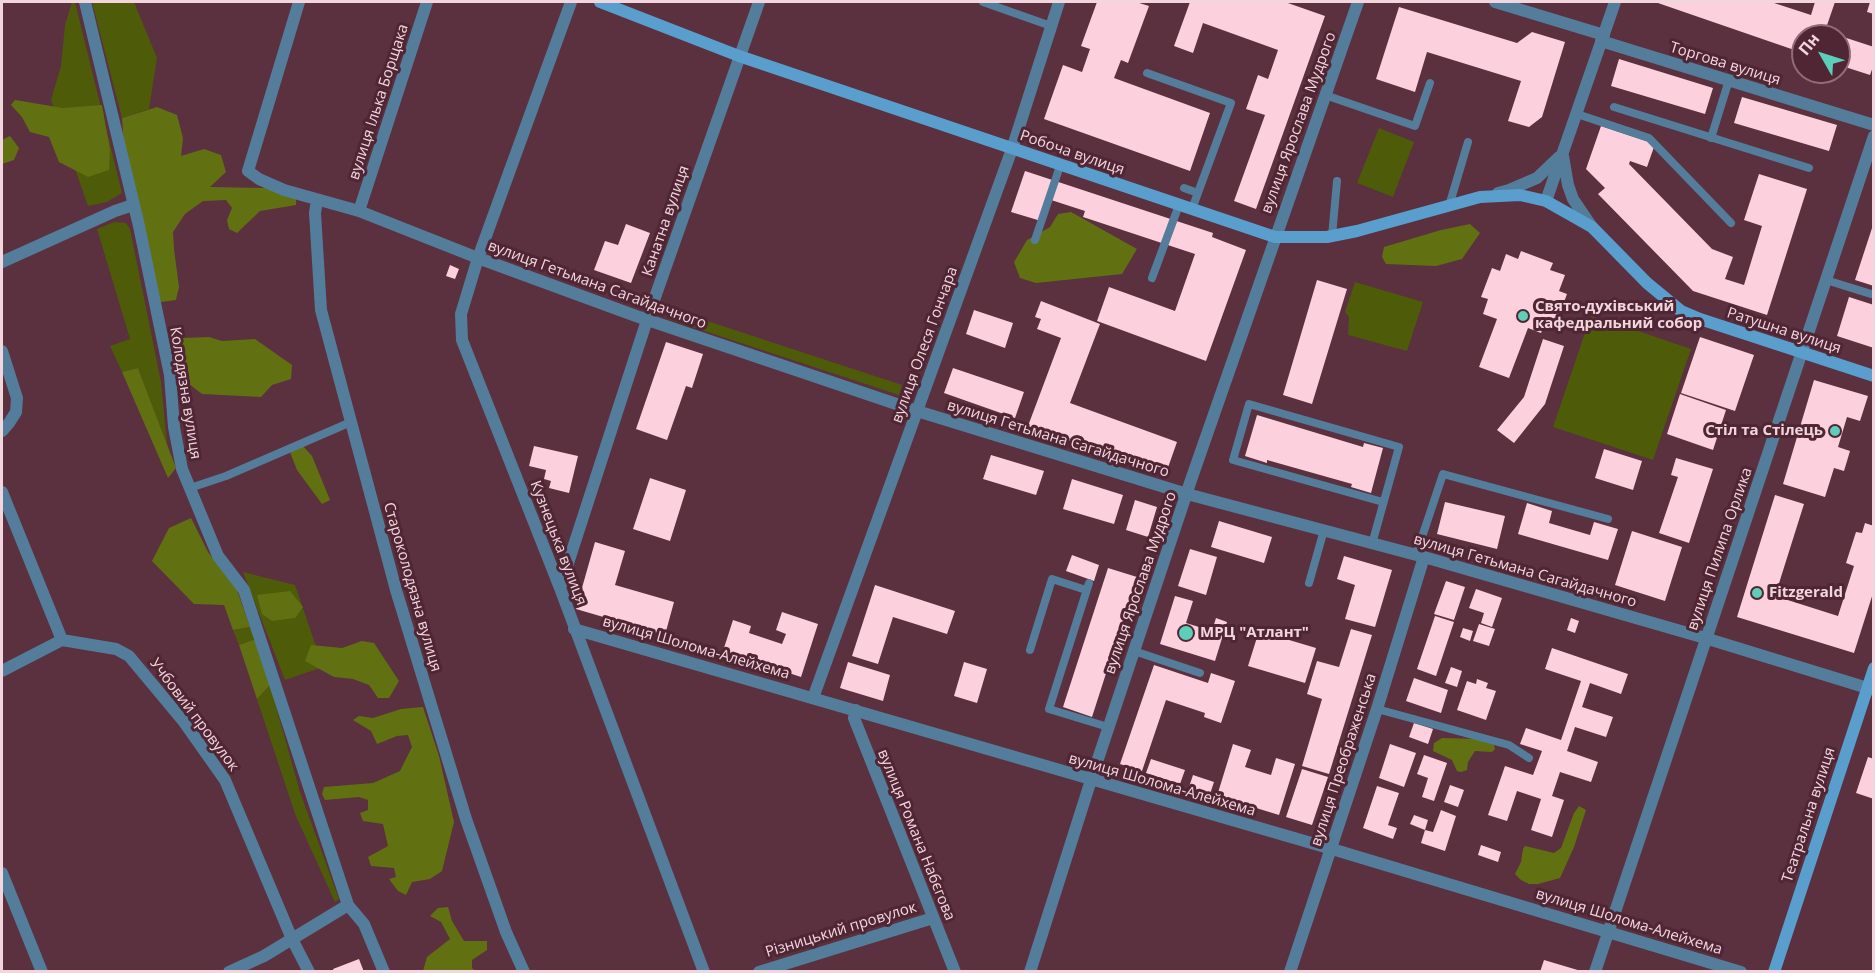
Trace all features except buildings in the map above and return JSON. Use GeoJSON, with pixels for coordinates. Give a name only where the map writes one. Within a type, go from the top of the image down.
{"type":"FeatureCollection","features":[{"type":"Feature","properties":{"kind":"street","name":"Колодязна вулиця"},"geometry":{"type":"LineString","coordinates":[[85,2],[170,375],[174,427],[182,469],[219,556],[244,590],[348,904],[364,924],[384,972]]}},
{"type":"Feature","properties":{"kind":"street","name":"вулиця Гетьмана Сагайдачного"},"geometry":{"type":"LineString","coordinates":[[299,2],[248,171],[259,179],[284,190],[359,211],[478,258],[647,320],[917,411],[1186,494],[1420,556],[1705,638],[1870,690]]}},
{"type":"Feature","properties":{"kind":"street","name":"вулиця Ілька Борщака"},"geometry":{"type":"LineString","coordinates":[[359,211],[427,2]]}},
{"type":"Feature","properties":{"kind":"street","name":"Кузнецька вулиця"},"geometry":{"type":"LineString","coordinates":[[571,2],[478,258],[461,314],[462,340],[560,588],[704,972]]}},
{"type":"Feature","properties":{"kind":"street","name":"Робоча вулиця"},"geometry":{"type":"LineString","coordinates":[[600,2],[739,56],[1275,237],[1332,236],[1480,197],[1520,195],[1546,201]]}},
{"type":"Feature","properties":{"kind":"street","name":"Канатна вулиця"},"geometry":{"type":"LineString","coordinates":[[560,588],[647,320],[759,2]]}},
{"type":"Feature","properties":{"kind":"street","name":"вулиця Олеся Гончара"},"geometry":{"type":"LineString","coordinates":[[813,698],[1012,149],[1059,2]]}},
{"type":"Feature","properties":{"kind":"street","name":"вулиця Ярослава Мудрого"},"geometry":{"type":"LineString","coordinates":[[1030,972],[1090,780],[1186,494],[1358,2]]}},
{"type":"Feature","properties":{"kind":"street","name":"Торгова вулиця"},"geometry":{"type":"LineString","coordinates":[[1495,2],[1729,80],[1874,125]]}},
{"type":"Feature","properties":{"kind":"street"},"geometry":{"type":"LineString","coordinates":[[1546,201],[1614,2]]}},
{"type":"Feature","properties":{"kind":"street","name":"вулиця Пилипа Орлика"},"geometry":{"type":"LineString","coordinates":[[1595,972],[1874,136]]}},
{"type":"Feature","properties":{"kind":"street"},"geometry":{"type":"LineString","coordinates":[[1480,197],[1509,190],[1537,178],[1563,152]]}},
{"type":"Feature","properties":{"kind":"street"},"geometry":{"type":"LineString","coordinates":[[1563,152],[1566,177],[1573,199],[1592,227]]}},
{"type":"Feature","properties":{"kind":"street","name":"Староколодязна вулиця"},"geometry":{"type":"LineString","coordinates":[[317,200],[315,213],[321,310],[396,590],[466,819],[506,932],[524,972]]}},
{"type":"Feature","properties":{"kind":"street","name":"Ратушна вулиця"},"geometry":{"type":"LineString","coordinates":[[1546,201],[1592,227],[1647,283],[1681,310],[1700,319],[1874,376]]}},
{"type":"Feature","properties":{"kind":"street"},"geometry":{"type":"LineString","coordinates":[[2,262],[133,205]]}},
{"type":"Feature","properties":{"kind":"street"},"geometry":{"type":"LineString","coordinates":[[2,351],[17,398],[16,412],[2,431]]}},
{"type":"Feature","properties":{"kind":"street"},"geometry":{"type":"LineString","coordinates":[[2,492],[62,640],[2,671]]}},
{"type":"Feature","properties":{"kind":"street","name":"вулиця Преображенська"},"geometry":{"type":"LineString","coordinates":[[1290,972],[1377,709],[1420,556]]}},
{"type":"Feature","properties":{"kind":"street","name":"вулиця Шолома-Алейхема"},"geometry":{"type":"LineString","coordinates":[[574,629],[1332,849],[1741,972]]}},
{"type":"Feature","properties":{"kind":"street","name":"Учбовий провулок"},"geometry":{"type":"LineString","coordinates":[[62,640],[116,649],[129,656],[184,722],[225,780],[292,939],[309,972]]}},
{"type":"Feature","properties":{"kind":"street","name":"Театральна вулиця"},"geometry":{"type":"LineString","coordinates":[[1774,972],[1870,690],[1874,668]]}},
{"type":"Feature","properties":{"kind":"street","name":"вулиця Романа Набєгова"},"geometry":{"type":"LineString","coordinates":[[855,710],[854,718],[955,972]]}},
{"type":"Feature","properties":{"kind":"street"},"geometry":{"type":"LineString","coordinates":[[2,873],[42,972]]}},
{"type":"Feature","properties":{"kind":"street"},"geometry":{"type":"LineString","coordinates":[[229,972],[264,956],[348,904]]}},
{"type":"Feature","properties":{"kind":"street","name":"Різницький провулок"},"geometry":{"type":"LineString","coordinates":[[759,972],[933,918]]}},
{"type":"Feature","properties":{"kind":"lane"},"geometry":{"type":"LineString","coordinates":[[982,2],[1051,26]]}},
{"type":"Feature","properties":{"kind":"lane"},"geometry":{"type":"LineString","coordinates":[[1147,73],[1231,104],[1192,209]]}},
{"type":"Feature","properties":{"kind":"lane"},"geometry":{"type":"LineString","coordinates":[[1711,138],[1729,80]]}},
{"type":"Feature","properties":{"kind":"lane"},"geometry":{"type":"LineString","coordinates":[[1325,95],[1415,126],[1430,83]]}},
{"type":"Feature","properties":{"kind":"lane"},"geometry":{"type":"LineString","coordinates":[[1614,107],[1809,168]]}},
{"type":"Feature","properties":{"kind":"lane"},"geometry":{"type":"LineString","coordinates":[[1576,114],[1649,138],[1731,223]]}},
{"type":"Feature","properties":{"kind":"lane"},"geometry":{"type":"LineString","coordinates":[[1449,206],[1468,142]]}},
{"type":"Feature","properties":{"kind":"lane"},"geometry":{"type":"LineString","coordinates":[[1035,240],[1060,166]]}},
{"type":"Feature","properties":{"kind":"lane"},"geometry":{"type":"LineString","coordinates":[[1332,236],[1337,181]]}},
{"type":"Feature","properties":{"kind":"lane"},"geometry":{"type":"LineString","coordinates":[[1184,188],[1198,193]]}},
{"type":"Feature","properties":{"kind":"lane"},"geometry":{"type":"LineString","coordinates":[[1152,278],[1179,205]]}},
{"type":"Feature","properties":{"kind":"lane"},"geometry":{"type":"LineString","coordinates":[[1826,280],[1874,294]]}},
{"type":"Feature","properties":{"kind":"lane"},"geometry":{"type":"LineString","coordinates":[[1372,544],[1400,447],[1249,404],[1233,460],[1383,502]]}},
{"type":"Feature","properties":{"kind":"lane"},"geometry":{"type":"LineString","coordinates":[[189,488],[225,476],[351,422]]}},
{"type":"Feature","properties":{"kind":"lane"},"geometry":{"type":"LineString","coordinates":[[1420,556],[1443,474],[1608,519]]}},
{"type":"Feature","properties":{"kind":"lane"},"geometry":{"type":"LineString","coordinates":[[1309,583],[1324,530]]}},
{"type":"Feature","properties":{"kind":"lane"},"geometry":{"type":"LineString","coordinates":[[1030,650],[1053,579],[1088,586],[1049,709],[1108,727]]}},
{"type":"Feature","properties":{"kind":"lane"},"geometry":{"type":"LineString","coordinates":[[1134,651],[1200,673]]}},
{"type":"Feature","properties":{"kind":"lane"},"geometry":{"type":"LineString","coordinates":[[1377,709],[1509,745],[1529,758]]}},
{"type":"Feature","properties":{"kind":"green space"},"geometry":{"type":"Polygon","coordinates":[[[72,2],[75,2],[122,193],[107,202],[88,206],[51,100],[61,66],[65,25],[72,2]]]}},
{"type":"Feature","properties":{"kind":"green space"},"geometry":{"type":"Polygon","coordinates":[[[92,2],[134,2],[157,58],[149,109],[122,118],[92,2]]]}},
{"type":"Feature","properties":{"kind":"green space"},"geometry":{"type":"Polygon","coordinates":[[[15,100],[63,108],[102,105],[110,150],[109,170],[88,177],[59,162],[49,137],[30,132],[22,117],[11,105],[15,100]]]}},
{"type":"Feature","properties":{"kind":"green space"},"geometry":{"type":"Polygon","coordinates":[[[157,107],[177,115],[183,138],[181,156],[204,149],[221,155],[226,172],[210,187],[266,188],[296,198],[296,205],[260,211],[237,233],[229,229],[227,220],[232,208],[226,200],[203,201],[185,214],[173,232],[179,287],[176,300],[161,302],[156,291],[125,161],[122,118],[157,107]]]}},
{"type":"Feature","properties":{"kind":"green space"},"geometry":{"type":"Polygon","coordinates":[[[1379,128],[1414,142],[1393,197],[1357,183],[1379,128]]]}},
{"type":"Feature","properties":{"kind":"green space"},"geometry":{"type":"Polygon","coordinates":[[[10,136],[19,148],[14,160],[2,164],[2,140],[10,136]]]}},
{"type":"Feature","properties":{"kind":"green space"},"geometry":{"type":"Polygon","coordinates":[[[1071,212],[1137,249],[1122,274],[1036,283],[1020,278],[1014,262],[1027,240],[1050,227],[1058,214],[1071,212]]]}},
{"type":"Feature","properties":{"kind":"green space"},"geometry":{"type":"Polygon","coordinates":[[[114,222],[126,223],[130,229],[161,382],[167,444],[138,368],[122,372],[110,346],[130,339],[97,229],[114,222]]]}},
{"type":"Feature","properties":{"kind":"green space"},"geometry":{"type":"Polygon","coordinates":[[[1470,224],[1480,233],[1462,259],[1436,266],[1386,264],[1382,257],[1384,247],[1470,224]]]}},
{"type":"Feature","properties":{"kind":"green space"},"geometry":{"type":"Polygon","coordinates":[[[1355,282],[1423,302],[1407,351],[1348,335],[1349,317],[1345,312],[1355,282]]]}},
{"type":"Feature","properties":{"kind":"green space"},"geometry":{"type":"Polygon","coordinates":[[[671,309],[902,385],[899,395],[668,319],[671,309]]]}},
{"type":"Feature","properties":{"kind":"green space"},"geometry":{"type":"Polygon","coordinates":[[[1591,315],[1691,349],[1653,460],[1553,427],[1591,315]]]}},
{"type":"Feature","properties":{"kind":"green space"},"geometry":{"type":"Polygon","coordinates":[[[209,337],[222,341],[255,339],[292,365],[291,379],[272,385],[261,397],[202,394],[180,377],[176,351],[182,338],[209,337]]]}},
{"type":"Feature","properties":{"kind":"green space"},"geometry":{"type":"Polygon","coordinates":[[[138,368],[176,468],[168,478],[122,372],[138,368]]]}},
{"type":"Feature","properties":{"kind":"green space"},"geometry":{"type":"Polygon","coordinates":[[[303,446],[312,456],[330,500],[322,504],[297,470],[290,452],[303,446]]]}},
{"type":"Feature","properties":{"kind":"green space"},"geometry":{"type":"Polygon","coordinates":[[[191,518],[208,552],[237,590],[250,627],[233,630],[224,605],[194,604],[152,561],[169,528],[191,518]]]}},
{"type":"Feature","properties":{"kind":"green space"},"geometry":{"type":"Polygon","coordinates":[[[243,572],[295,585],[323,667],[285,680],[243,572]]]}},
{"type":"Feature","properties":{"kind":"green space"},"geometry":{"type":"Polygon","coordinates":[[[290,591],[303,607],[295,618],[272,621],[262,614],[257,595],[290,591]]]}},
{"type":"Feature","properties":{"kind":"green space"},"geometry":{"type":"Polygon","coordinates":[[[250,627],[256,639],[239,645],[233,630],[250,627]]]}},
{"type":"Feature","properties":{"kind":"green space"},"geometry":{"type":"Polygon","coordinates":[[[256,639],[270,685],[257,699],[239,645],[256,639]]]}},
{"type":"Feature","properties":{"kind":"green space"},"geometry":{"type":"Polygon","coordinates":[[[362,641],[374,643],[399,681],[389,698],[378,698],[369,685],[353,679],[334,677],[305,661],[311,645],[342,648],[362,641]]]}},
{"type":"Feature","properties":{"kind":"green space"},"geometry":{"type":"Polygon","coordinates":[[[270,685],[300,792],[339,899],[335,902],[295,814],[257,699],[270,685]]]}},
{"type":"Feature","properties":{"kind":"green space"},"geometry":{"type":"Polygon","coordinates":[[[423,707],[439,756],[454,822],[442,871],[430,879],[412,882],[406,895],[398,891],[389,879],[396,877],[394,868],[371,866],[368,857],[388,846],[383,824],[363,821],[360,813],[368,810],[368,800],[359,797],[325,800],[322,794],[324,787],[373,783],[400,771],[412,747],[408,735],[397,736],[377,744],[371,731],[353,720],[359,716],[373,718],[401,709],[423,707]]]}},
{"type":"Feature","properties":{"kind":"green space"},"geometry":{"type":"Polygon","coordinates":[[[1442,738],[1478,739],[1494,745],[1495,749],[1492,752],[1475,751],[1468,762],[1467,770],[1461,772],[1457,771],[1452,760],[1433,751],[1434,743],[1442,738]]]}},
{"type":"Feature","properties":{"kind":"green space"},"geometry":{"type":"Polygon","coordinates":[[[1579,806],[1586,810],[1574,847],[1560,878],[1538,884],[1529,884],[1521,880],[1515,874],[1525,846],[1554,853],[1561,848],[1574,813],[1579,806]]]}},
{"type":"Feature","properties":{"kind":"green space"},"geometry":{"type":"Polygon","coordinates":[[[448,907],[452,921],[464,941],[487,941],[487,950],[472,960],[472,968],[475,971],[423,971],[427,957],[450,939],[441,922],[430,916],[438,908],[448,907]]]}},
{"type":"Feature","properties":{"kind":"place","name":"Свято-духівський кафедральний собор"},"geometry":{"type":"Point","coordinates":[1523,316]}},
{"type":"Feature","properties":{"kind":"place","name":"Стіл та Стілець"},"geometry":{"type":"Point","coordinates":[1835,431]}},
{"type":"Feature","properties":{"kind":"place","name":"Fitzgerald"},"geometry":{"type":"Point","coordinates":[1757,593]}},
{"type":"Feature","properties":{"kind":"place","name":"МРЦ \"Атлант\""},"geometry":{"type":"Point","coordinates":[1186,633]}}]}
